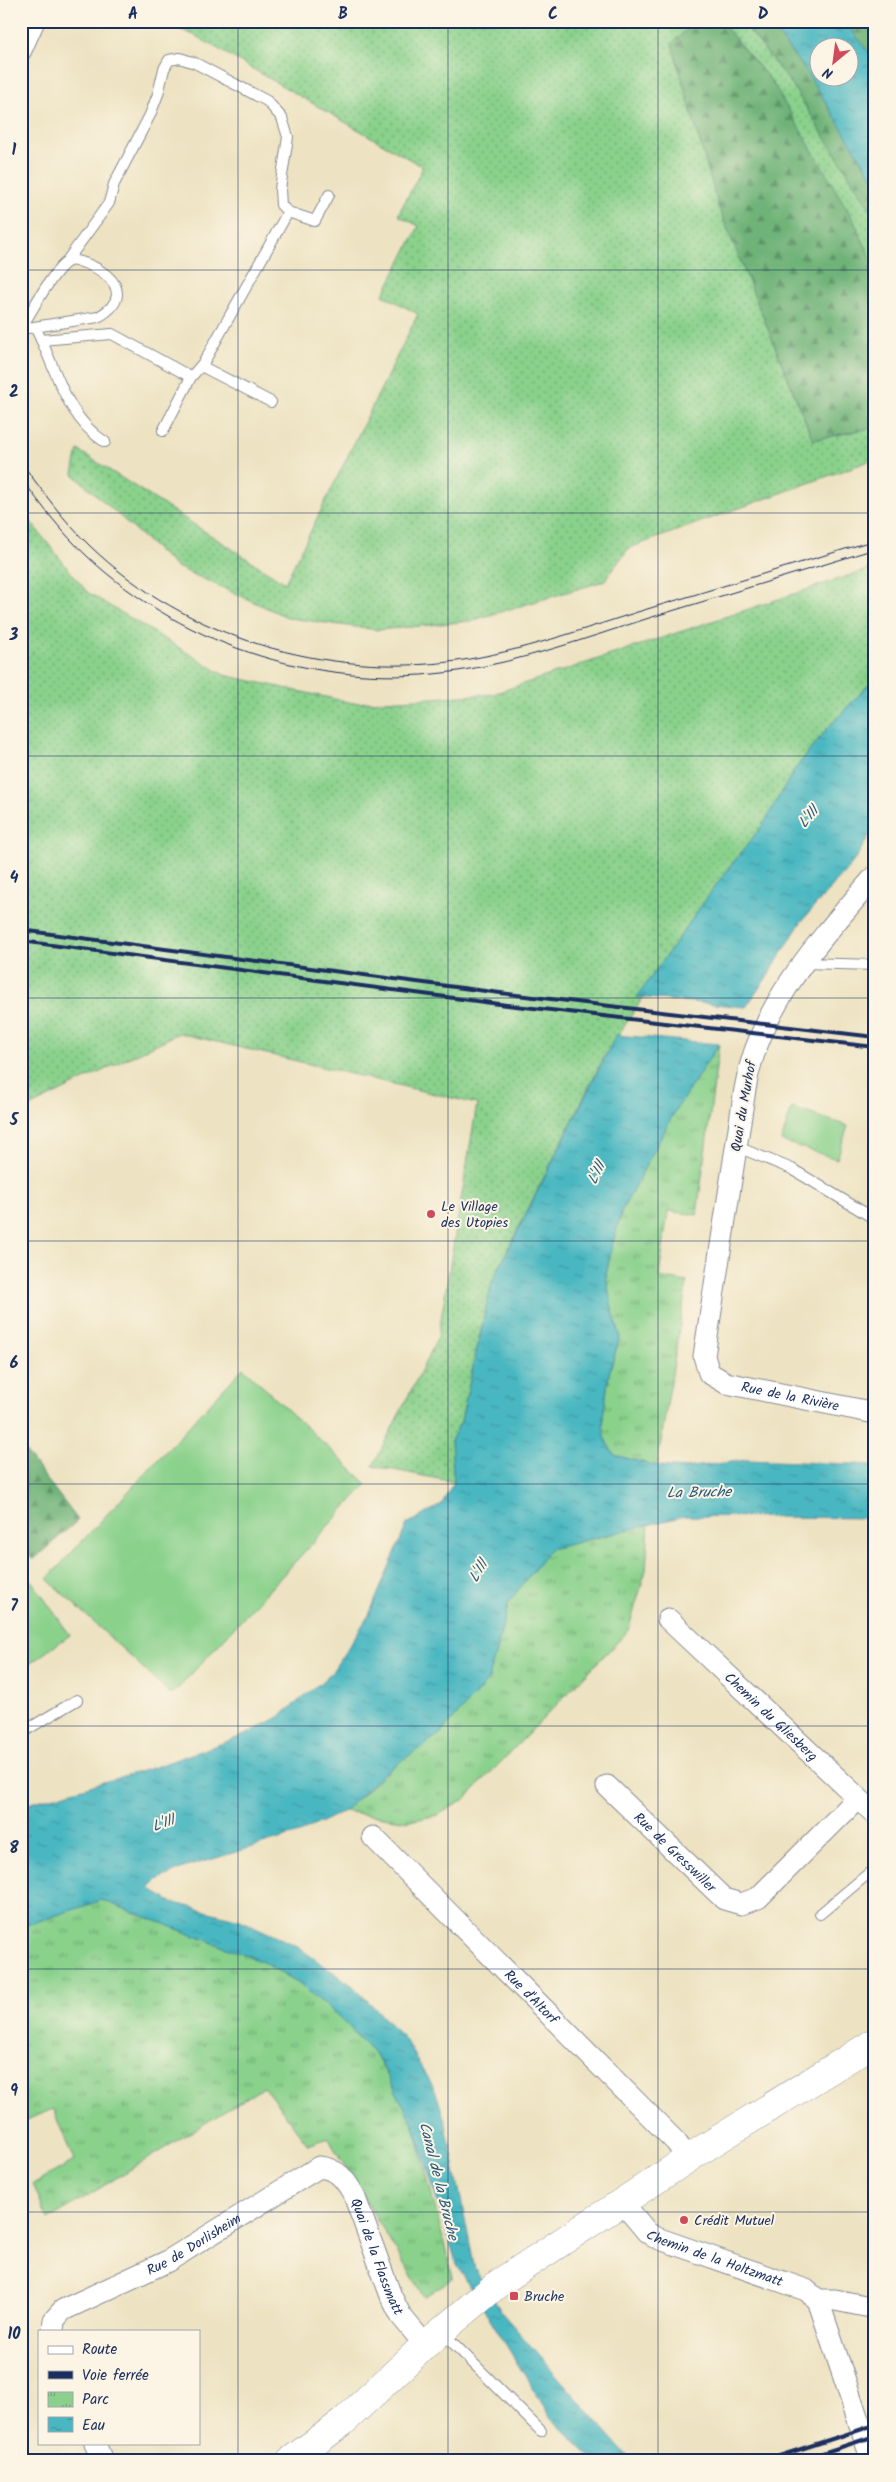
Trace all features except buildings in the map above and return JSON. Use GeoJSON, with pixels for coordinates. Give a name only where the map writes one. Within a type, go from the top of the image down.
{"type":"FeatureCollection","features":[{"type":"Feature","properties":{"kind":"main road"},"geometry":{"type":"LineString","coordinates":[[290,2461],[343,2422],[433,2338],[499,2283],[688,2159],[875,2042]]}},
{"type":"Feature","properties":{"kind":"street"},"geometry":{"type":"LineString","coordinates":[[21,50],[34,21]]}},
{"type":"Feature","properties":{"kind":"street","name":"Quai du Murhof"},"geometry":{"type":"LineString","coordinates":[[708,1373],[704,1356],[748,1073],[755,1048],[769,1016],[804,963],[875,876]]}},
{"type":"Feature","properties":{"kind":"street","name":"Rue de la Rivière"},"geometry":{"type":"LineString","coordinates":[[708,1373],[726,1383],[875,1413]]}},
{"type":"Feature","properties":{"kind":"street","name":"Chemin du Gliesberg"},"geometry":{"type":"LineString","coordinates":[[668,1619],[875,1814]]}},
{"type":"Feature","properties":{"kind":"street","name":"Rue de Gresswiller"},"geometry":{"type":"LineString","coordinates":[[607,1786],[724,1898],[741,1904],[758,1898],[857,1798]]}},
{"type":"Feature","properties":{"kind":"street","name":"Rue d'Altorf"},"geometry":{"type":"LineString","coordinates":[[373,1838],[676,2142],[688,2159]]}},
{"type":"Feature","properties":{"kind":"street","name":"Rue de Dorlisheim"},"geometry":{"type":"LineString","coordinates":[[54,2325],[63,2310],[176,2256],[310,2170],[319,2167],[332,2170]]}},
{"type":"Feature","properties":{"kind":"street","name":"Quai de la Flassmatt"},"geometry":{"type":"LineString","coordinates":[[332,2170],[340,2174],[354,2195],[391,2296],[401,2316],[433,2338]]}},
{"type":"Feature","properties":{"kind":"street","name":"Chemin de la Holtzmatt"},"geometry":{"type":"LineString","coordinates":[[622,2202],[647,2232],[654,2237],[806,2290],[818,2300],[835,2300],[875,2308]]}},
{"type":"Feature","properties":{"kind":"street"},"geometry":{"type":"LineString","coordinates":[[818,2300],[872,2461]]}},
{"type":"Feature","properties":{"kind":"street"},"geometry":{"type":"LineString","coordinates":[[95,2444],[102,2461]]}},
{"type":"Feature","properties":{"kind":"lane"},"geometry":{"type":"LineString","coordinates":[[21,329],[58,270],[66,262],[109,203],[114,184],[150,115],[158,94],[164,69],[169,60],[180,58],[195,63],[267,101],[282,118],[288,136],[280,197],[281,205],[288,212],[315,221],[330,195]]}},
{"type":"Feature","properties":{"kind":"lane"},"geometry":{"type":"LineString","coordinates":[[163,430],[191,377],[200,366],[288,212]]}},
{"type":"Feature","properties":{"kind":"lane"},"geometry":{"type":"LineString","coordinates":[[21,329],[98,317],[116,304],[119,293],[116,285],[106,276],[84,262],[73,260],[66,262]]}},
{"type":"Feature","properties":{"kind":"lane"},"geometry":{"type":"LineString","coordinates":[[35,327],[67,400],[90,432],[105,442]]}},
{"type":"Feature","properties":{"kind":"lane"},"geometry":{"type":"LineString","coordinates":[[42,340],[112,334],[191,377]]}},
{"type":"Feature","properties":{"kind":"lane"},"geometry":{"type":"LineString","coordinates":[[200,366],[271,402]]}},
{"type":"Feature","properties":{"kind":"lane"},"geometry":{"type":"LineString","coordinates":[[804,963],[875,965]]}},
{"type":"Feature","properties":{"kind":"lane"},"geometry":{"type":"LineString","coordinates":[[736,1146],[792,1170],[875,1219]]}},
{"type":"Feature","properties":{"kind":"lane"},"geometry":{"type":"LineString","coordinates":[[21,1733],[77,1700]]}},
{"type":"Feature","properties":{"kind":"lane"},"geometry":{"type":"LineString","coordinates":[[820,1914],[875,1868]]}},
{"type":"Feature","properties":{"kind":"lane"},"geometry":{"type":"LineString","coordinates":[[433,2338],[541,2431]]}},
{"type":"Feature","properties":{"kind":"green space"},"geometry":{"type":"Polygon","coordinates":[[[159,21],[696,21],[672,44],[719,208],[813,440],[875,427],[875,459],[629,548],[604,581],[470,621],[378,630],[289,618],[175,566],[73,474],[78,450],[285,583],[418,314],[383,295],[419,226],[398,215],[423,167],[194,35],[159,21]]]}},
{"type":"Feature","properties":{"kind":"green space"},"geometry":{"type":"Polygon","coordinates":[[[696,21],[720,21],[772,82],[853,219],[873,263],[875,427],[813,440],[719,208],[672,44],[696,21]]]}},
{"type":"Feature","properties":{"kind":"green space"},"geometry":{"type":"Polygon","coordinates":[[[720,21],[742,21],[792,85],[875,216],[875,273],[873,263],[772,82],[720,21]]]}},
{"type":"Feature","properties":{"kind":"green space"},"geometry":{"type":"Polygon","coordinates":[[[742,21],[767,21],[804,68],[808,74],[808,88],[817,88],[875,181],[875,216],[792,85],[742,21]]]}},
{"type":"Feature","properties":{"kind":"green space"},"geometry":{"type":"Polygon","coordinates":[[[844,21],[875,21],[875,60],[858,38],[844,21]]]}},
{"type":"Feature","properties":{"kind":"green space"},"geometry":{"type":"Polygon","coordinates":[[[21,510],[87,592],[224,675],[353,703],[493,694],[875,567],[875,678],[827,729],[795,769],[764,823],[716,885],[603,1059],[492,1281],[461,1421],[451,1441],[454,1482],[373,1466],[438,1337],[477,1104],[179,1033],[21,1111],[21,510]]]}},
{"type":"Feature","properties":{"kind":"green space"},"geometry":{"type":"Polygon","coordinates":[[[719,1044],[697,1215],[668,1211],[659,1277],[687,1282],[657,1466],[614,1455],[603,1437],[603,1416],[609,1374],[620,1336],[611,1304],[606,1275],[622,1210],[675,1111],[719,1044]]]}},
{"type":"Feature","properties":{"kind":"green space"},"geometry":{"type":"Polygon","coordinates":[[[792,1108],[848,1126],[837,1159],[781,1141],[792,1108]]]}},
{"type":"Feature","properties":{"kind":"green space"},"geometry":{"type":"Polygon","coordinates":[[[243,1368],[367,1484],[172,1695],[47,1579],[243,1368]]]}},
{"type":"Feature","properties":{"kind":"green space"},"geometry":{"type":"Polygon","coordinates":[[[21,1446],[78,1520],[33,1560],[21,1544],[21,1446]]]}},
{"type":"Feature","properties":{"kind":"green space"},"geometry":{"type":"Polygon","coordinates":[[[649,1524],[646,1570],[628,1631],[465,1799],[438,1815],[409,1821],[344,1811],[488,1681],[509,1602],[550,1549],[649,1524]]]}},
{"type":"Feature","properties":{"kind":"green space"},"geometry":{"type":"Polygon","coordinates":[[[21,1566],[70,1635],[21,1670],[21,1566]]]}},
{"type":"Feature","properties":{"kind":"green space"},"geometry":{"type":"Polygon","coordinates":[[[102,1900],[263,1962],[294,1980],[337,2014],[378,2058],[414,2125],[453,2278],[424,2297],[328,2138],[308,2145],[264,2087],[48,2220],[33,2184],[74,2161],[53,2109],[21,2122],[21,1927],[102,1900]]]}},
{"type":"Feature","properties":{"kind":"water"},"geometry":{"type":"Polygon","coordinates":[[[767,21],[844,21],[858,38],[808,38],[808,74],[767,21]]]}},
{"type":"Feature","properties":{"kind":"water"},"geometry":{"type":"Polygon","coordinates":[[[858,39],[875,60],[875,181],[817,88],[858,88],[858,39]]]}},
{"type":"Feature","properties":{"kind":"water","name":"L'Ill"},"geometry":{"type":"Polygon","coordinates":[[[875,678],[875,826],[854,861],[801,922],[746,1007],[637,997],[716,885],[764,823],[795,769],[827,729],[875,678]]]}},
{"type":"Feature","properties":{"kind":"water"},"geometry":{"type":"Polygon","coordinates":[[[616,1035],[719,1044],[675,1111],[622,1210],[606,1275],[611,1304],[620,1336],[609,1374],[603,1416],[604,1437],[614,1455],[657,1466],[685,1468],[747,1460],[875,1465],[875,1518],[684,1516],[550,1549],[509,1602],[488,1681],[440,1734],[384,1773],[344,1811],[299,1833],[183,1868],[157,1880],[150,1889],[171,1902],[240,1920],[295,1945],[353,1986],[404,2038],[436,2092],[446,2125],[475,2269],[502,2313],[632,2461],[595,2461],[551,2418],[457,2265],[414,2125],[378,2058],[337,2014],[294,1980],[263,1962],[102,1900],[21,1927],[21,1806],[155,1767],[245,1735],[279,1717],[330,1675],[369,1615],[407,1524],[441,1505],[454,1482],[451,1441],[461,1421],[492,1282],[616,1035]]]}},
{"type":"Feature","properties":{"kind":"tram line"},"geometry":{"type":"LineString","coordinates":[[21,462],[63,516],[90,546],[128,578],[169,605],[214,628],[260,645],[309,657],[358,664],[408,665],[457,661],[504,652],[875,540]]}},
{"type":"Feature","properties":{"kind":"tram line"},"geometry":{"type":"LineString","coordinates":[[21,478],[61,529],[88,557],[127,589],[169,616],[214,639],[260,656],[309,668],[358,675],[408,676],[458,671],[507,661],[555,648],[875,549]]}},
{"type":"Feature","properties":{"kind":"railway"},"geometry":{"type":"LineString","coordinates":[[21,930],[508,994],[875,1037]]}},
{"type":"Feature","properties":{"kind":"railway"},"geometry":{"type":"LineString","coordinates":[[21,941],[507,1005],[875,1047]]}},
{"type":"Feature","properties":{"kind":"railway"},"geometry":{"type":"LineString","coordinates":[[764,2461],[875,2425]]}},
{"type":"Feature","properties":{"kind":"railway"},"geometry":{"type":"LineString","coordinates":[[798,2461],[875,2436]]}},
{"type":"Feature","properties":{"kind":"railway"},"geometry":{"type":"LineString","coordinates":[[859,2461],[875,2456]]}},
{"type":"Feature","properties":{"kind":"place","name":"Le Village des Utopies"},"geometry":{"type":"Point","coordinates":[431,1214]}},
{"type":"Feature","properties":{"kind":"place","name":"Crédit Mutuel"},"geometry":{"type":"Point","coordinates":[684,2220]}},
{"type":"Feature","properties":{"kind":"place","name":"Bruche"},"geometry":{"type":"Point","coordinates":[514,2296]}},
{"type":"Feature","properties":{"kind":"water label","name":"La Bruche"},"geometry":{"type":"Point","coordinates":[699,1492]}},
{"type":"Feature","properties":{"kind":"water label","name":"Canal de la Bruche"},"geometry":{"type":"Point","coordinates":[439,2181]}}]}
